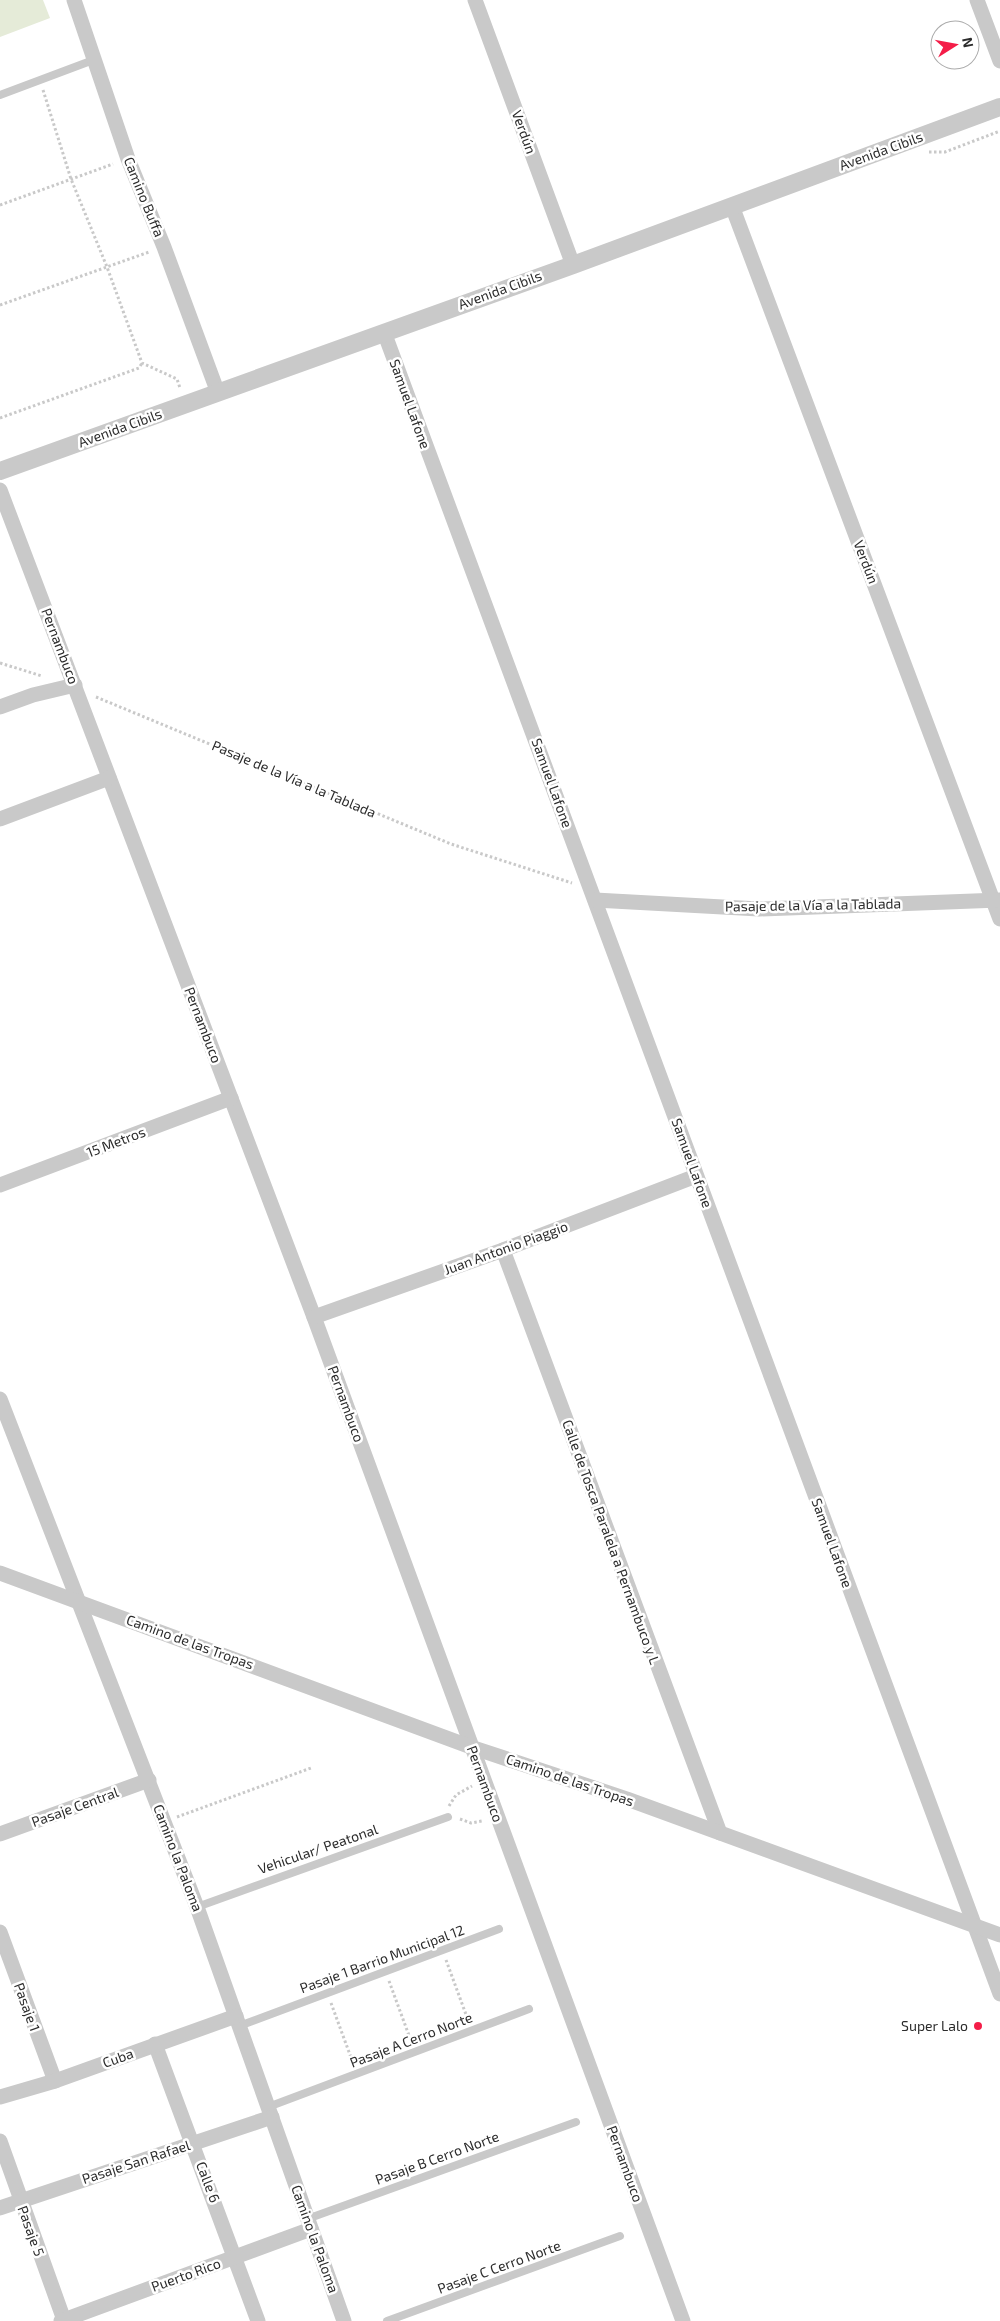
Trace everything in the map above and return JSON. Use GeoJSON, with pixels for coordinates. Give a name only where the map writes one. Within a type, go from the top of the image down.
{"type":"FeatureCollection","features":[{"type":"Feature","properties":{"kind":"street","name":"Camino Buffa"},"geometry":{"type":"LineString","coordinates":[[74,0],[96,59],[128,159],[164,247],[218,393]]}},
{"type":"Feature","properties":{"kind":"street","name":"Verdún"},"geometry":{"type":"LineString","coordinates":[[475,0],[573,265]]}},
{"type":"Feature","properties":{"kind":"street"},"geometry":{"type":"LineString","coordinates":[[977,0],[1000,61]]}},
{"type":"Feature","properties":{"kind":"street","name":"Avenida Cibils"},"geometry":{"type":"LineString","coordinates":[[0,471],[573,265],[1000,107]]}},
{"type":"Feature","properties":{"kind":"street","name":"Verdún"},"geometry":{"type":"LineString","coordinates":[[732,206],[997,900],[1000,919]]}},
{"type":"Feature","properties":{"kind":"street","name":"Samuel Lafone"},"geometry":{"type":"LineString","coordinates":[[384,332],[1000,1994]]}},
{"type":"Feature","properties":{"kind":"street","name":"Pernambuco"},"geometry":{"type":"LineString","coordinates":[[0,490],[314,1317],[683,2321]]}},
{"type":"Feature","properties":{"kind":"street"},"geometry":{"type":"LineString","coordinates":[[0,707],[33,695],[75,685]]}},
{"type":"Feature","properties":{"kind":"street"},"geometry":{"type":"LineString","coordinates":[[0,819],[109,778]]}},
{"type":"Feature","properties":{"kind":"street","name":"Pasaje de la Vía a la Tablada"},"geometry":{"type":"LineString","coordinates":[[593,895],[759,909],[997,900]]}},
{"type":"Feature","properties":{"kind":"street","name":"15 Metros"},"geometry":{"type":"LineString","coordinates":[[0,1185],[231,1098]]}},
{"type":"Feature","properties":{"kind":"street","name":"Juan Antonio Piaggio"},"geometry":{"type":"LineString","coordinates":[[314,1317],[503,1250],[696,1176]]}},
{"type":"Feature","properties":{"kind":"street","name":"Calle de Tosca Paralela a Pernambuco y L"},"geometry":{"type":"LineString","coordinates":[[503,1250],[720,1833]]}},
{"type":"Feature","properties":{"kind":"street","name":"Camino la Paloma"},"geometry":{"type":"LineString","coordinates":[[0,1399],[149,1780],[344,2321]]}},
{"type":"Feature","properties":{"kind":"street","name":"Camino de las Tropas"},"geometry":{"type":"LineString","coordinates":[[0,1573],[78,1600],[471,1746],[627,1799],[1000,1935]]}},
{"type":"Feature","properties":{"kind":"street","name":"Pasaje Central"},"geometry":{"type":"LineString","coordinates":[[0,1834],[149,1780]]}},
{"type":"Feature","properties":{"kind":"street","name":"Pasaje 1"},"geometry":{"type":"LineString","coordinates":[[0,1932],[55,2081]]}},
{"type":"Feature","properties":{"kind":"street","name":"Cuba"},"geometry":{"type":"LineString","coordinates":[[0,2097],[55,2081],[155,2044],[237,2021]]}},
{"type":"Feature","properties":{"kind":"street","name":"Calle 6"},"geometry":{"type":"LineString","coordinates":[[155,2044],[236,2257],[258,2321]]}},
{"type":"Feature","properties":{"kind":"street","name":"Pasaje San Rafael"},"geometry":{"type":"LineString","coordinates":[[0,2208],[193,2143],[270,2112]]}},
{"type":"Feature","properties":{"kind":"street","name":"Pasaje 5"},"geometry":{"type":"LineString","coordinates":[[0,2141],[62,2320]]}},
{"type":"Feature","properties":{"kind":"street","name":"Puerto Rico"},"geometry":{"type":"LineString","coordinates":[[62,2320],[236,2257],[309,2224]]}},
{"type":"Feature","properties":{"kind":"lane"},"geometry":{"type":"LineString","coordinates":[[0,95],[96,59]]}},
{"type":"Feature","properties":{"kind":"lane","name":"Vehicular/ Peatonal"},"geometry":{"type":"LineString","coordinates":[[196,1906],[448,1817]]}},
{"type":"Feature","properties":{"kind":"lane","name":"Pasaje 1 Barrio Municipal 12"},"geometry":{"type":"LineString","coordinates":[[237,2021],[327,1993],[499,1929]]}},
{"type":"Feature","properties":{"kind":"lane","name":"Pasaje A Cerro Norte"},"geometry":{"type":"LineString","coordinates":[[270,2112],[357,2073],[529,2009]]}},
{"type":"Feature","properties":{"kind":"lane","name":"Pasaje B Cerro Norte"},"geometry":{"type":"LineString","coordinates":[[309,2224],[576,2122]]}},
{"type":"Feature","properties":{"kind":"lane","name":"Pasaje C Cerro Norte"},"geometry":{"type":"LineString","coordinates":[[387,2321],[620,2236]]}},
{"type":"Feature","properties":{"kind":"path"},"geometry":{"type":"LineString","coordinates":[[40,80],[71,179],[107,267],[142,363],[177,379],[185,405]]}},
{"type":"Feature","properties":{"kind":"path"},"geometry":{"type":"LineString","coordinates":[[0,205],[128,159]]}},
{"type":"Feature","properties":{"kind":"path"},"geometry":{"type":"LineString","coordinates":[[0,305],[164,247]]}},
{"type":"Feature","properties":{"kind":"path"},"geometry":{"type":"LineString","coordinates":[[0,418],[139,368],[142,363]]}},
{"type":"Feature","properties":{"kind":"path"},"geometry":{"type":"LineString","coordinates":[[0,663],[46,677]]}},
{"type":"Feature","properties":{"kind":"path","name":"Pasaje de la Vía a la Tablada"},"geometry":{"type":"LineString","coordinates":[[75,685],[84,692],[451,844],[593,895]]}},
{"type":"Feature","properties":{"kind":"path"},"geometry":{"type":"LineString","coordinates":[[164,1821],[311,1768]]}},
{"type":"Feature","properties":{"kind":"path"},"geometry":{"type":"LineString","coordinates":[[484,1781],[467,1788],[453,1798],[450,1802],[448,1817],[472,1823],[497,1816]]}},
{"type":"Feature","properties":{"kind":"path"},"geometry":{"type":"LineString","coordinates":[[442,1950],[472,2030]]}},
{"type":"Feature","properties":{"kind":"path"},"geometry":{"type":"LineString","coordinates":[[385,1971],[414,2052]]}},
{"type":"Feature","properties":{"kind":"path"},"geometry":{"type":"LineString","coordinates":[[327,1993],[357,2073]]}},
{"type":"Feature","properties":{"kind":"green space"},"geometry":{"type":"Polygon","coordinates":[[[0,0],[43,0],[50,18],[0,37],[0,0]]]}},
{"type":"Feature","properties":{"kind":"place","name":"Super Lalo"},"geometry":{"type":"Point","coordinates":[978,2026]}}]}
